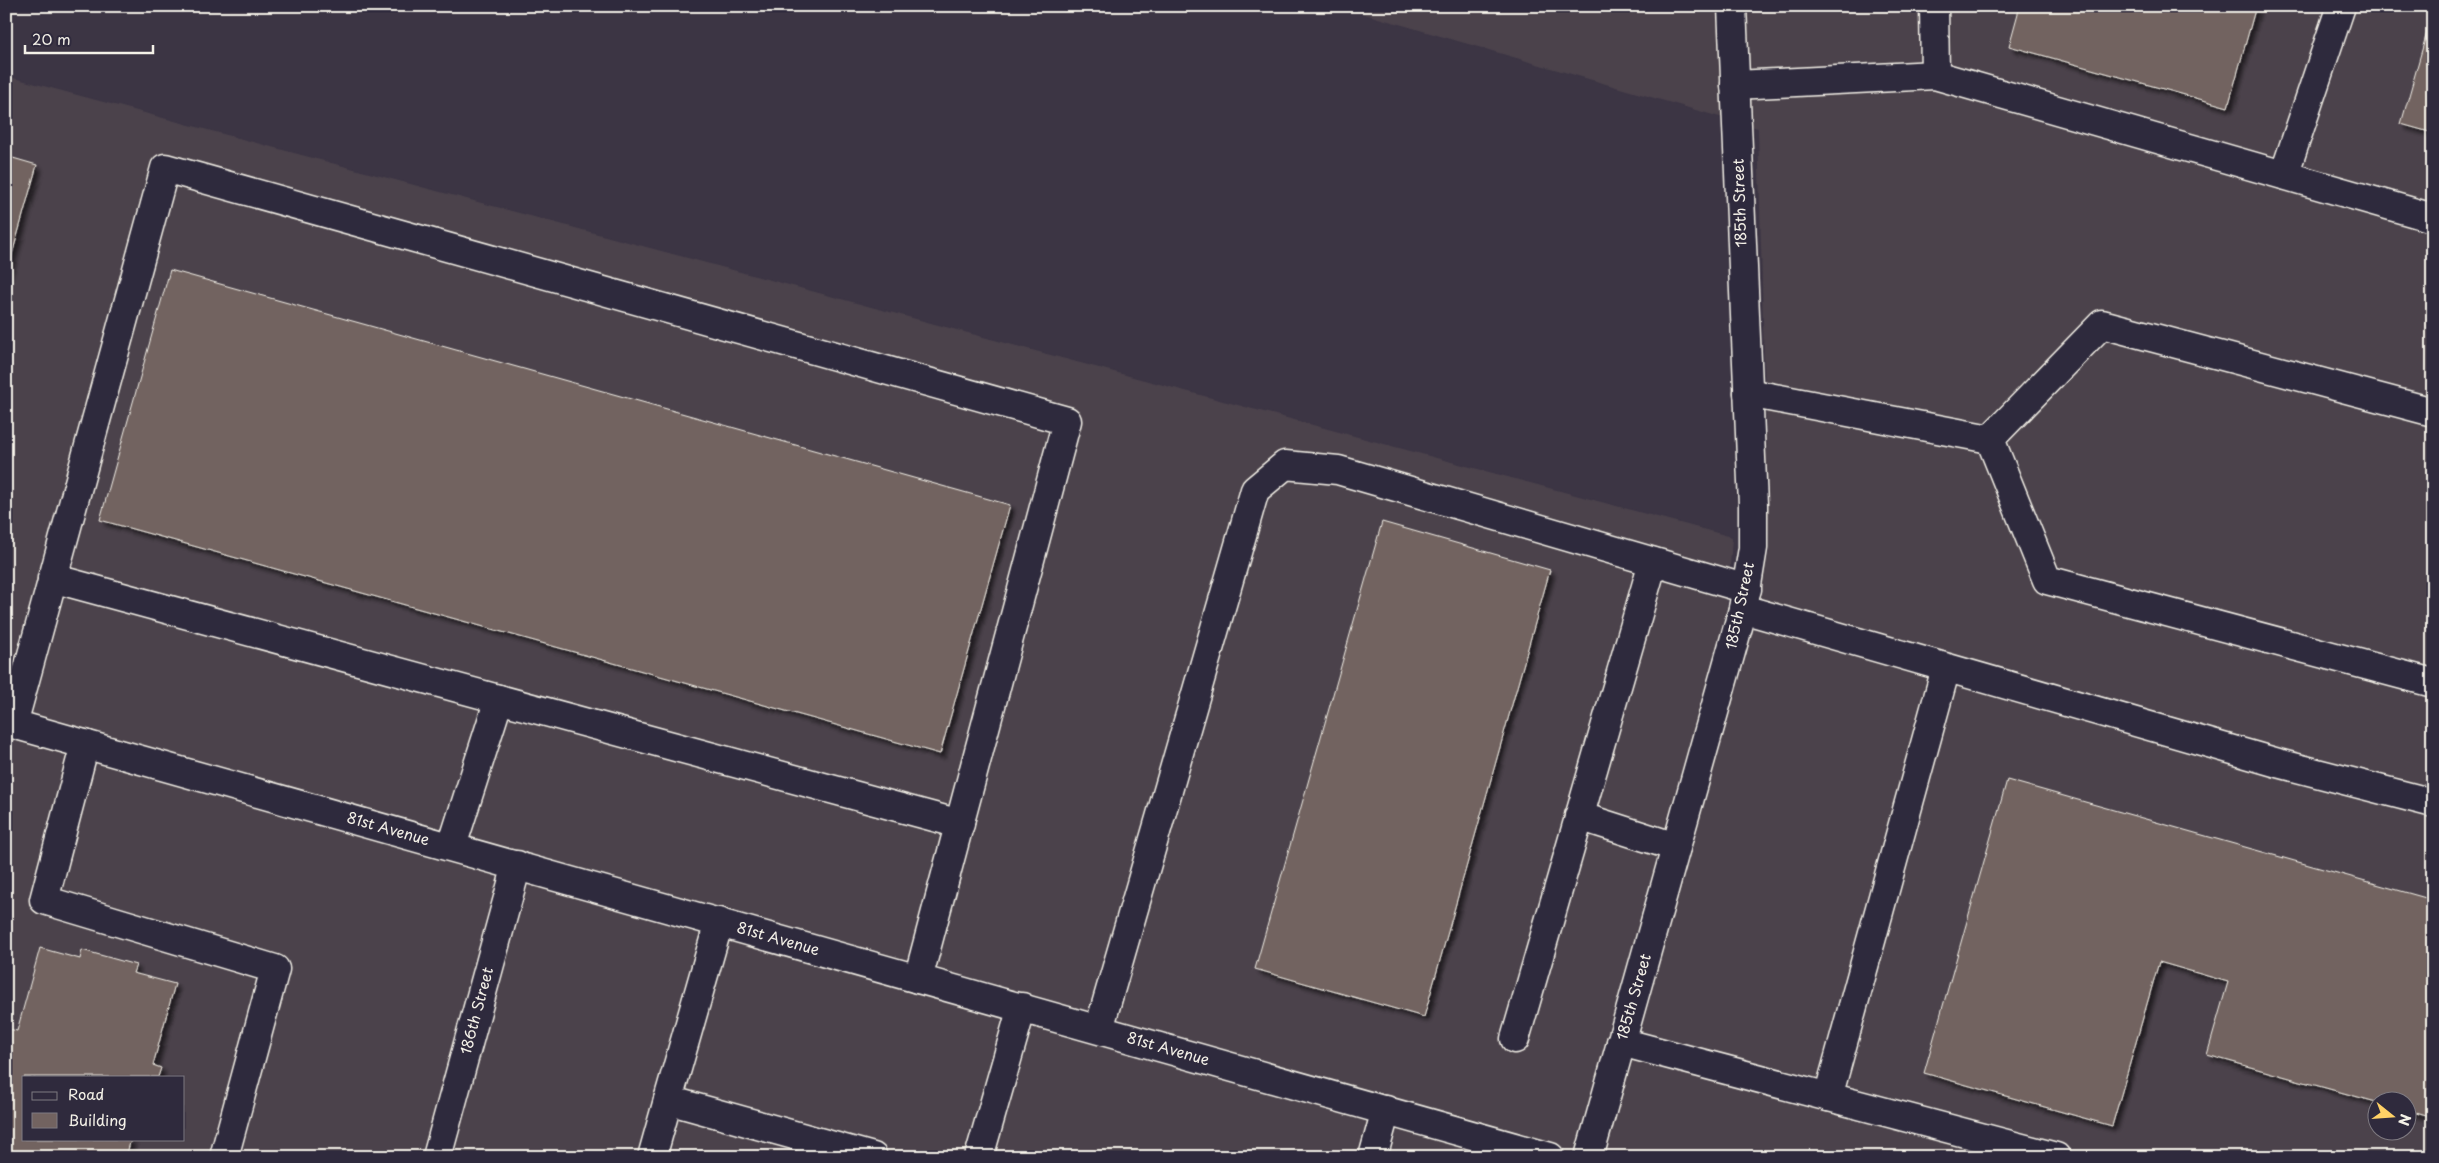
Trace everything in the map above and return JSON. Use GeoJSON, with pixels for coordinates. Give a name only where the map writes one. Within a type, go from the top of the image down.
{"type":"FeatureCollection","features":[{"type":"Feature","properties":{"kind":"street","name":"185th Street"},"geometry":{"type":"LineString","coordinates":[[1589,1157],[1745,599],[1752,548],[1753,505],[1732,6]]}},
{"type":"Feature","properties":{"kind":"street"},"geometry":{"type":"LineString","coordinates":[[1934,6],[1936,75]]}},
{"type":"Feature","properties":{"kind":"street"},"geometry":{"type":"LineString","coordinates":[[2284,175],[2341,6]]}},
{"type":"Feature","properties":{"kind":"street"},"geometry":{"type":"LineString","coordinates":[[1735,85],[1936,75],[2433,218]]}},
{"type":"Feature","properties":{"kind":"street"},"geometry":{"type":"LineString","coordinates":[[10,723],[165,168],[1067,421],[918,978]]}},
{"type":"Feature","properties":{"kind":"street"},"geometry":{"type":"LineString","coordinates":[[1990,439],[2102,324],[2433,412]]}},
{"type":"Feature","properties":{"kind":"street"},"geometry":{"type":"LineString","coordinates":[[1748,393],[1990,439]]}},
{"type":"Feature","properties":{"kind":"street"},"geometry":{"type":"LineString","coordinates":[[1990,439],[2047,580],[2433,683]]}},
{"type":"Feature","properties":{"kind":"street"},"geometry":{"type":"LineString","coordinates":[[1099,1029],[1255,490],[1285,465],[1338,470],[1653,562],[1745,599],[1946,668],[2278,763],[2433,803]]}},
{"type":"Feature","properties":{"kind":"street"},"geometry":{"type":"LineString","coordinates":[[1515,1039],[1653,562]]}},
{"type":"Feature","properties":{"kind":"street"},"geometry":{"type":"LineString","coordinates":[[52,578],[960,824]]}},
{"type":"Feature","properties":{"kind":"street"},"geometry":{"type":"LineString","coordinates":[[1828,1097],[1946,668]]}},
{"type":"Feature","properties":{"kind":"street"},"geometry":{"type":"LineString","coordinates":[[452,846],[499,699]]}},
{"type":"Feature","properties":{"kind":"street","name":"81st Avenue"},"geometry":{"type":"LineString","coordinates":[[10,723],[452,846],[1550,1157]]}},
{"type":"Feature","properties":{"kind":"street"},"geometry":{"type":"LineString","coordinates":[[85,744],[44,900],[275,969],[224,1157]]}},
{"type":"Feature","properties":{"kind":"street"},"geometry":{"type":"LineString","coordinates":[[1579,816],[1676,847]]}},
{"type":"Feature","properties":{"kind":"street","name":"186th Street"},"geometry":{"type":"LineString","coordinates":[[437,1157],[517,865]]}},
{"type":"Feature","properties":{"kind":"street"},"geometry":{"type":"LineString","coordinates":[[652,1157],[719,922]]}},
{"type":"Feature","properties":{"kind":"street"},"geometry":{"type":"LineString","coordinates":[[979,1157],[1022,1007]]}},
{"type":"Feature","properties":{"kind":"street"},"geometry":{"type":"LineString","coordinates":[[1621,1042],[2056,1157]]}},
{"type":"Feature","properties":{"kind":"street"},"geometry":{"type":"LineString","coordinates":[[668,1100],[872,1157]]}},
{"type":"Feature","properties":{"kind":"street"},"geometry":{"type":"LineString","coordinates":[[1374,1157],[1386,1110]]}},
{"type":"Feature","properties":{"kind":"shaded area"},"geometry":{"type":"Polygon","coordinates":[[[1337,6],[2433,6],[2433,1157],[1599,1157],[1769,553],[1758,128],[1337,6]]]}},
{"type":"Feature","properties":{"kind":"shaded area"},"geometry":{"type":"Polygon","coordinates":[[[6,76],[1732,537],[1727,608],[1573,1157],[6,1157],[6,76]]]}},
{"type":"Feature","properties":{"kind":"building"},"geometry":{"type":"Polygon","coordinates":[[[2020,6],[2256,6],[2228,107],[2009,46],[2020,6]]]}},
{"type":"Feature","properties":{"kind":"building"},"geometry":{"type":"Polygon","coordinates":[[[2433,11],[2433,133],[2401,124],[2433,11]]]}},
{"type":"Feature","properties":{"kind":"building"},"geometry":{"type":"Polygon","coordinates":[[[6,156],[37,165],[6,276],[6,156]]]}},
{"type":"Feature","properties":{"kind":"building"},"geometry":{"type":"Polygon","coordinates":[[[170,270],[1010,505],[940,754],[100,520],[170,270]]]}},
{"type":"Feature","properties":{"kind":"building"},"geometry":{"type":"Polygon","coordinates":[[[1382,522],[1550,570],[1424,1017],[1255,969],[1382,522]]]}},
{"type":"Feature","properties":{"kind":"building"},"geometry":{"type":"Polygon","coordinates":[[[2007,780],[2433,900],[2433,1118],[2416,1113],[2416,1090],[2366,1090],[2366,1099],[2207,1055],[2228,982],[2159,962],[2112,1126],[1924,1073],[2007,780]]]}},
{"type":"Feature","properties":{"kind":"building"},"geometry":{"type":"Polygon","coordinates":[[[40,948],[80,959],[82,950],[136,965],[133,973],[175,984],[153,1065],[161,1068],[158,1076],[22,1076],[22,1140],[131,1140],[126,1157],[6,1157],[6,1037],[9,1029],[17,1031],[40,948]]]}},
{"type":"Feature","properties":{"kind":"building"},"geometry":{"type":"Polygon","coordinates":[[[694,1153],[708,1157],[693,1157],[694,1153]]]}}]}
